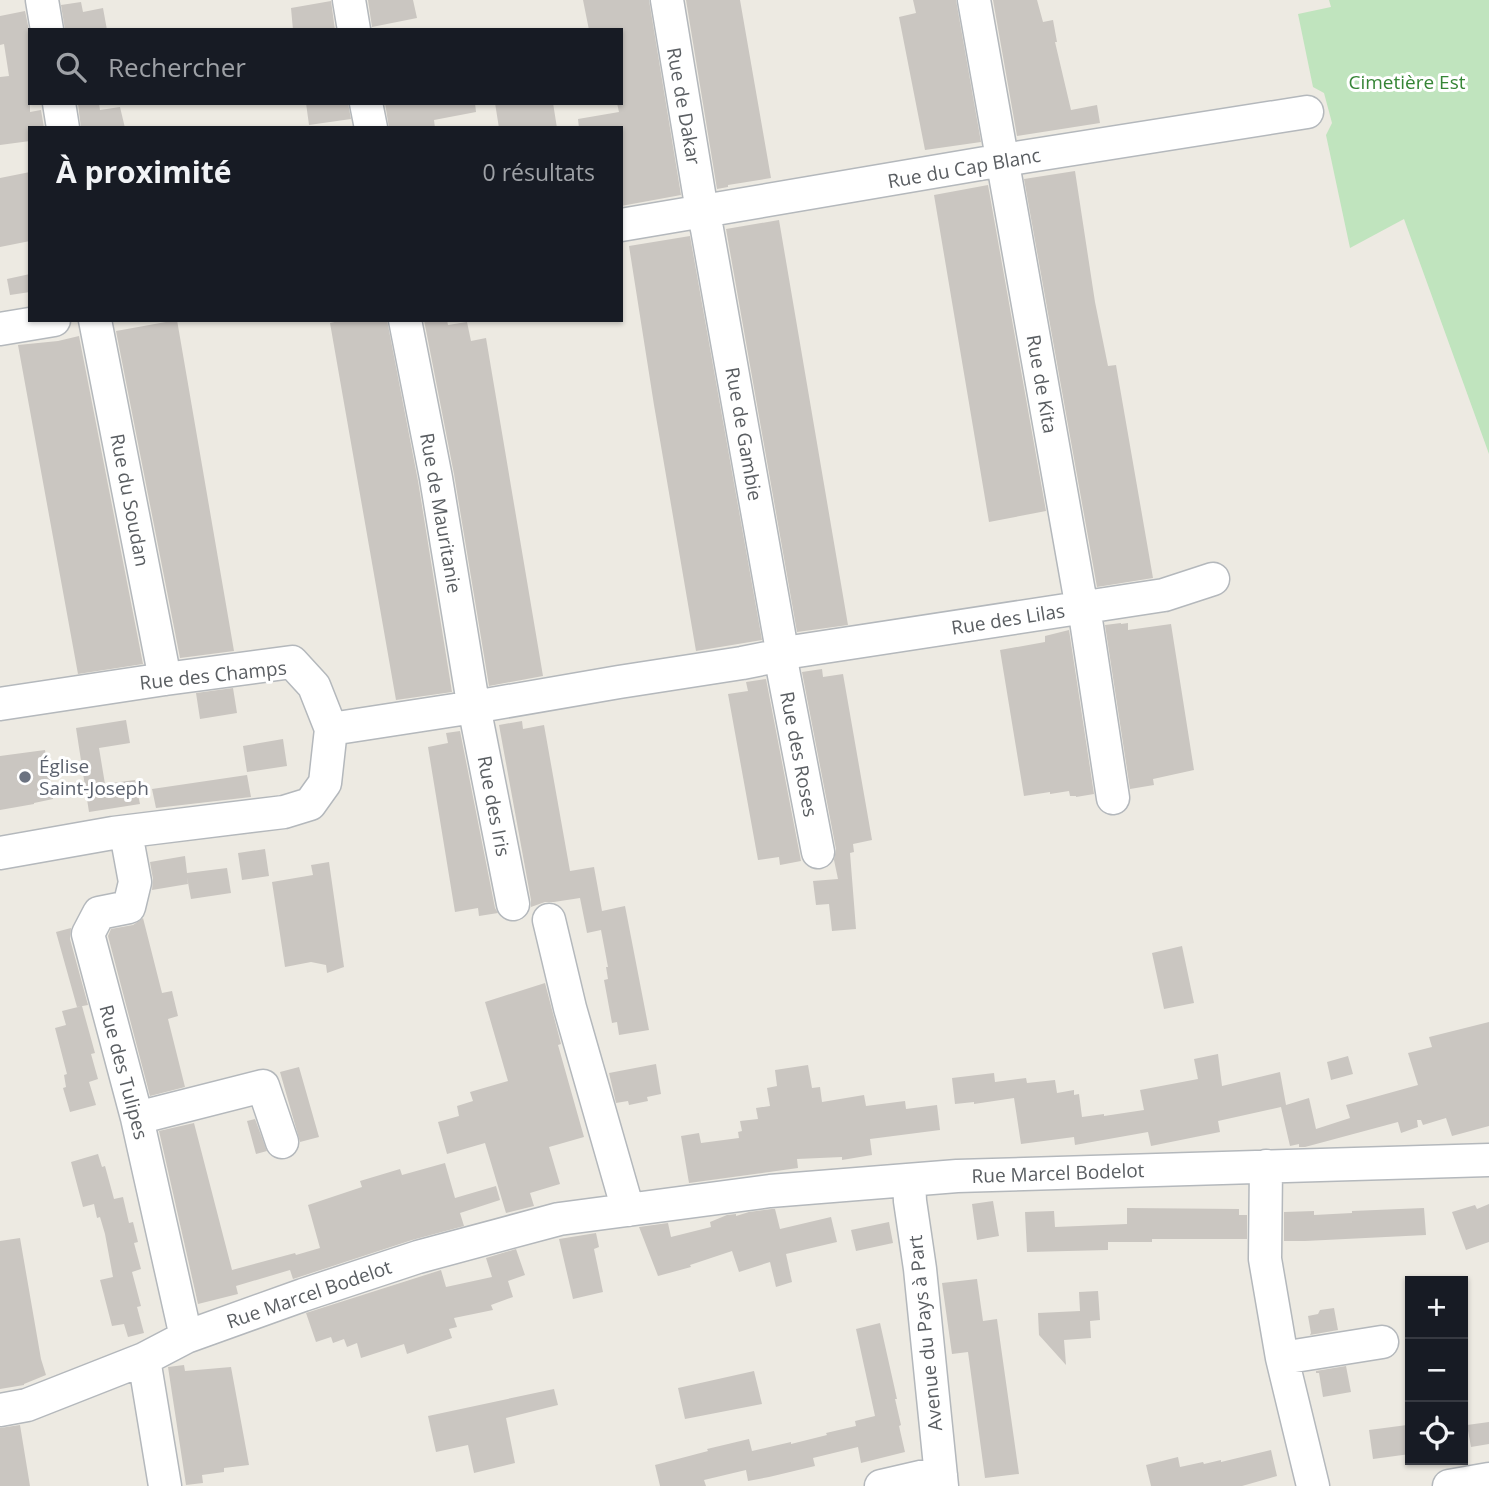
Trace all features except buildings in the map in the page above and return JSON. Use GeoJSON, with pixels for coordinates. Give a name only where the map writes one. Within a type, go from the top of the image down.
{"type":"FeatureCollection","features":[{"type":"Feature","properties":{"kind":"street"},"geometry":{"type":"LineString","coordinates":[[43,0],[47,28]]}},
{"type":"Feature","properties":{"kind":"street"},"geometry":{"type":"LineString","coordinates":[[349,0],[354,28]]}},
{"type":"Feature","properties":{"kind":"street","name":"Rue de Dakar"},"geometry":{"type":"LineString","coordinates":[[667,0],[703,212]]}},
{"type":"Feature","properties":{"kind":"street","name":"Rue de Kita"},"geometry":{"type":"LineString","coordinates":[[974,0],[1084,607]]}},
{"type":"Feature","properties":{"kind":"street"},"geometry":{"type":"LineString","coordinates":[[59,105],[63,126]]}},
{"type":"Feature","properties":{"kind":"street"},"geometry":{"type":"LineString","coordinates":[[366,105],[371,126]]}},
{"type":"Feature","properties":{"kind":"street","name":"Rue du Cap Blanc"},"geometry":{"type":"LineString","coordinates":[[623,225],[1003,160],[1307,113]]}},
{"type":"Feature","properties":{"kind":"street","name":"Rue de Gambie"},"geometry":{"type":"LineString","coordinates":[[703,212],[782,655]]}},
{"type":"Feature","properties":{"kind":"street"},"geometry":{"type":"LineString","coordinates":[[0,329],[42,322]]}},
{"type":"Feature","properties":{"kind":"street","name":"Rue du Soudan"},"geometry":{"type":"LineString","coordinates":[[95,322],[165,679]]}},
{"type":"Feature","properties":{"kind":"street","name":"Rue de Mauritanie"},"geometry":{"type":"LineString","coordinates":[[405,322],[436,478],[474,707]]}},
{"type":"Feature","properties":{"kind":"street"},"geometry":{"type":"LineString","coordinates":[[1084,607],[1164,595],[1213,579]]}},
{"type":"Feature","properties":{"kind":"street","name":"Rue des Lilas"},"geometry":{"type":"LineString","coordinates":[[331,729],[742,663],[791,652],[1084,607],[1113,798]]}},
{"type":"Feature","properties":{"kind":"street","name":"Rue des Roses"},"geometry":{"type":"LineString","coordinates":[[782,655],[818,852]]}},
{"type":"Feature","properties":{"kind":"street","name":"Rue des Champs"},"geometry":{"type":"LineString","coordinates":[[0,704],[292,662],[314,686],[331,729],[326,783],[310,804],[284,812],[114,833],[0,853]]}},
{"type":"Feature","properties":{"kind":"street","name":"Rue des Iris"},"geometry":{"type":"LineString","coordinates":[[474,707],[513,904]]}},
{"type":"Feature","properties":{"kind":"street","name":"Rue des Tulipes"},"geometry":{"type":"LineString","coordinates":[[126,832],[135,882],[129,907],[99,913],[88,934],[137,1118],[186,1337]]}},
{"type":"Feature","properties":{"kind":"street"},"geometry":{"type":"LineString","coordinates":[[549,920],[570,1008],[628,1210]]}},
{"type":"Feature","properties":{"kind":"street"},"geometry":{"type":"LineString","coordinates":[[137,1118],[263,1086],[282,1142]]}},
{"type":"Feature","properties":{"kind":"street","name":"Rue Marcel Bodelot"},"geometry":{"type":"LineString","coordinates":[[0,1410],[27,1405],[144,1359],[186,1337],[303,1295],[418,1256],[559,1219],[770,1191],[969,1175],[1489,1160]]}},
{"type":"Feature","properties":{"kind":"street"},"geometry":{"type":"LineString","coordinates":[[1266,1166],[1265,1259],[1282,1358],[1313,1486]]}},
{"type":"Feature","properties":{"kind":"street","name":"Avenue du Pays à Part"},"geometry":{"type":"LineString","coordinates":[[909,1180],[941,1480]]}},
{"type":"Feature","properties":{"kind":"street"},"geometry":{"type":"LineString","coordinates":[[1282,1358],[1382,1342]]}},
{"type":"Feature","properties":{"kind":"street"},"geometry":{"type":"LineString","coordinates":[[144,1359],[165,1486]]}},
{"type":"Feature","properties":{"kind":"street"},"geometry":{"type":"LineString","coordinates":[[881,1486],[920,1477],[941,1480]]}},
{"type":"Feature","properties":{"kind":"street"},"geometry":{"type":"LineString","coordinates":[[1449,1486],[1489,1479]]}},
{"type":"Feature","properties":{"kind":"green space","name":"Cimetière Est"},"geometry":{"type":"Polygon","coordinates":[[[1329,0],[1489,0],[1489,454],[1404,219],[1350,248],[1326,135],[1332,123],[1324,93],[1313,87],[1298,14],[1331,7],[1329,0]]]}},
{"type":"Feature","properties":{"kind":"place","name":"Église Saint-Joseph"},"geometry":{"type":"Point","coordinates":[25,777]}}]}
